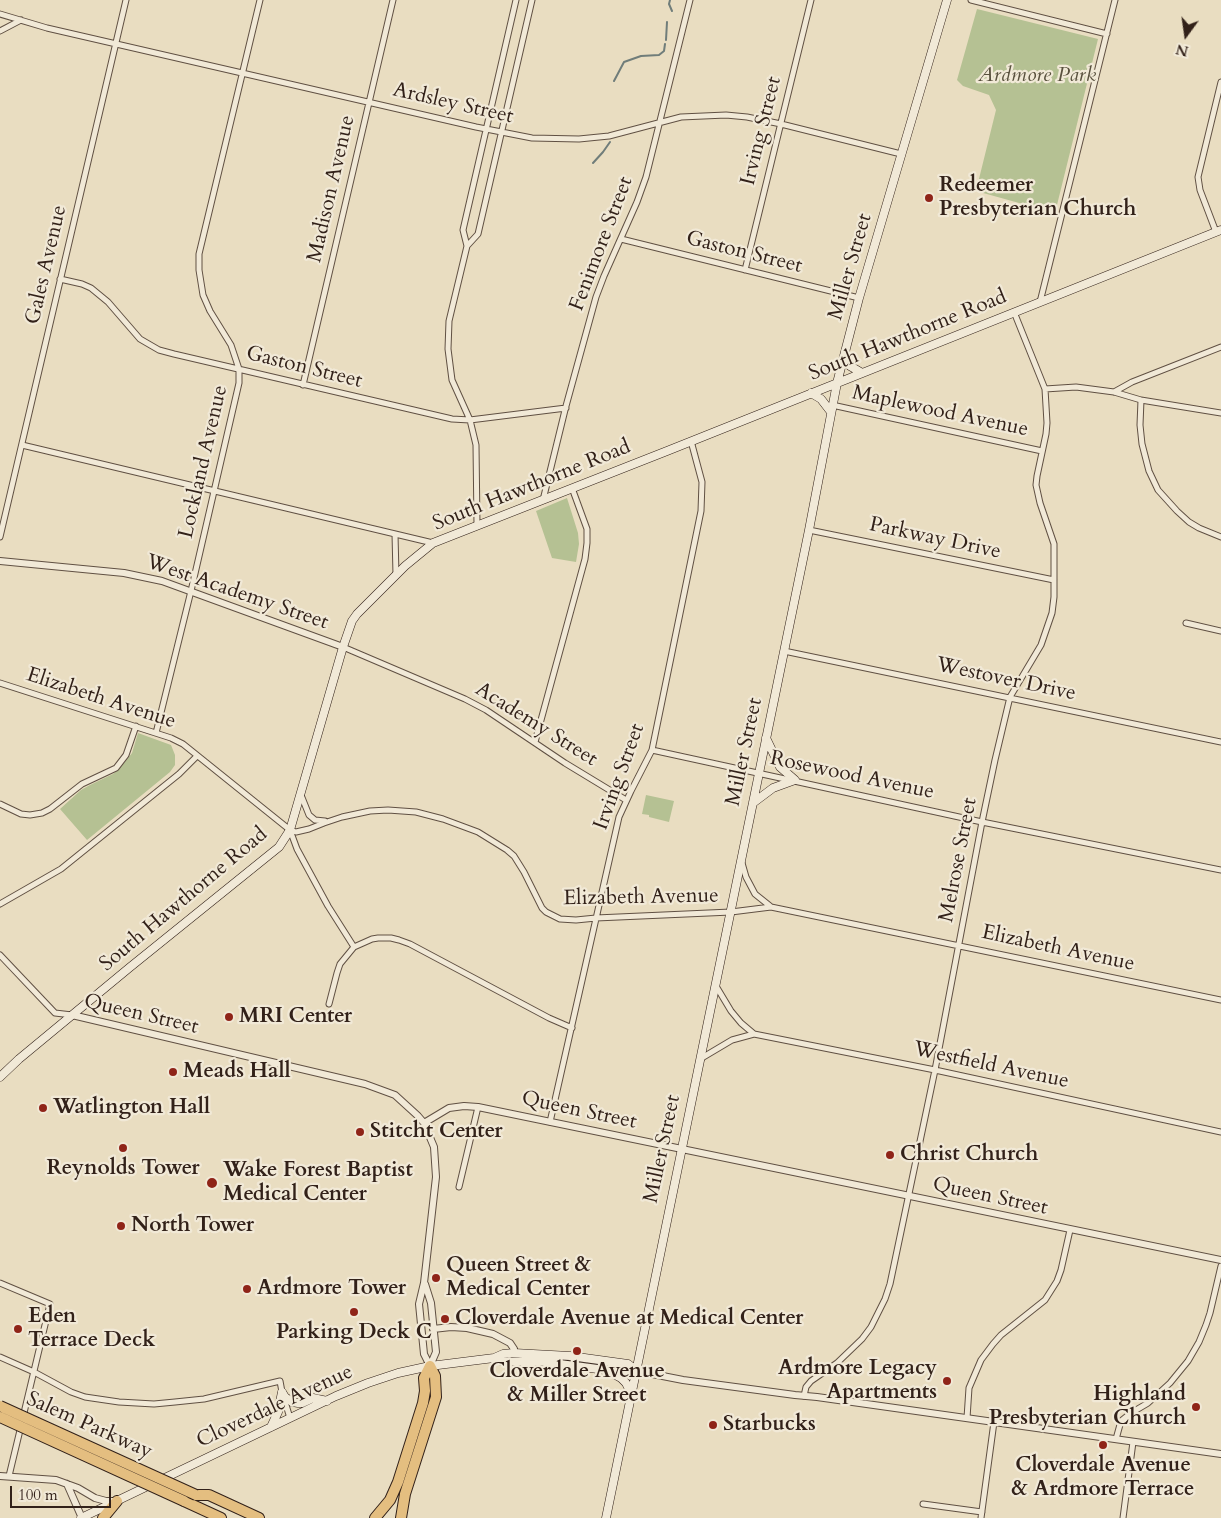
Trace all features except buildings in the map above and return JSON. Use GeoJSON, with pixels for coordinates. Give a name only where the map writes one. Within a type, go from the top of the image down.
{"type":"FeatureCollection","features":[{"type":"Feature","properties":{"kind":"highway"},"geometry":{"type":"LineString","coordinates":[[375,1518],[390,1500],[398,1482],[423,1403],[425,1391],[424,1378],[430,1366]]}},
{"type":"Feature","properties":{"kind":"highway"},"geometry":{"type":"LineString","coordinates":[[401,1518],[405,1494],[436,1397],[435,1376],[430,1366]]}},
{"type":"Feature","properties":{"kind":"highway","name":"Salem Parkway"},"geometry":{"type":"LineString","coordinates":[[0,1406],[245,1518]]}},
{"type":"Feature","properties":{"kind":"highway","name":"Salem Parkway"},"geometry":{"type":"LineString","coordinates":[[0,1417],[221,1518]]}},
{"type":"Feature","properties":{"kind":"highway"},"geometry":{"type":"LineString","coordinates":[[196,1495],[209,1495],[259,1518]]}},
{"type":"Feature","properties":{"kind":"highway"},"geometry":{"type":"LineString","coordinates":[[103,1518],[117,1501]]}},
{"type":"Feature","properties":{"kind":"highway"},"geometry":{"type":"LineString","coordinates":[[184,1501],[203,1518]]}},
{"type":"Feature","properties":{"kind":"main road","name":"Miller Street"},"geometry":{"type":"LineString","coordinates":[[606,1518],[809,530],[831,408],[859,298],[947,0]]}},
{"type":"Feature","properties":{"kind":"main road","name":"South Hawthorne Road"},"geometry":{"type":"LineString","coordinates":[[0,1077],[72,1015],[279,847],[290,830],[348,630],[357,614],[433,543],[1218,231]]}},
{"type":"Feature","properties":{"kind":"main road"},"geometry":{"type":"LineString","coordinates":[[843,360],[862,373]]}},
{"type":"Feature","properties":{"kind":"main road"},"geometry":{"type":"LineString","coordinates":[[811,393],[822,399],[831,408]]}},
{"type":"Feature","properties":{"kind":"main road"},"geometry":{"type":"LineString","coordinates":[[753,803],[773,788],[795,780],[780,767],[766,738]]}},
{"type":"Feature","properties":{"kind":"main road","name":"Cloverdale Avenue"},"geometry":{"type":"LineString","coordinates":[[82,1518],[290,1418],[385,1377],[430,1366],[494,1358],[503,1354],[514,1353],[570,1356],[628,1364],[637,1371]]}},
{"type":"Feature","properties":{"kind":"main road","name":"Cloverdale Avenue"},"geometry":{"type":"LineString","coordinates":[[494,1358],[504,1362],[537,1361],[628,1373],[637,1371]]}},
{"type":"Feature","properties":{"kind":"main road"},"geometry":{"type":"LineString","coordinates":[[608,1371],[626,1383],[629,1389],[630,1403]]}},
{"type":"Feature","properties":{"kind":"main road"},"geometry":{"type":"LineString","coordinates":[[282,1392],[292,1402],[302,1403],[313,1398],[327,1401]]}},
{"type":"Feature","properties":{"kind":"main road"},"geometry":{"type":"LineString","coordinates":[[272,1427],[276,1420],[282,1392]]}},
{"type":"Feature","properties":{"kind":"street","name":"Gales Avenue"},"geometry":{"type":"LineString","coordinates":[[0,537],[126,0]]}},
{"type":"Feature","properties":{"kind":"street","name":"Lockland Avenue"},"geometry":{"type":"LineString","coordinates":[[156,733],[239,383],[239,369],[231,345],[210,312],[203,295],[199,270],[199,254],[260,0]]}},
{"type":"Feature","properties":{"kind":"street","name":"Madison Avenue"},"geometry":{"type":"LineString","coordinates":[[303,385],[393,0]]}},
{"type":"Feature","properties":{"kind":"street"},"geometry":{"type":"LineString","coordinates":[[468,246],[463,230],[516,0]]}},
{"type":"Feature","properties":{"kind":"street"},"geometry":{"type":"LineString","coordinates":[[477,525],[476,445],[470,420],[452,380],[448,349],[449,321],[468,246],[478,234],[532,0]]}},
{"type":"Feature","properties":{"kind":"street","name":"Fenimore Street"},"geometry":{"type":"LineString","coordinates":[[542,500],[597,294],[646,177],[690,0]]}},
{"type":"Feature","properties":{"kind":"street","name":"Irving Street"},"geometry":{"type":"LineString","coordinates":[[745,270],[811,0]]}},
{"type":"Feature","properties":{"kind":"street"},"geometry":{"type":"LineString","coordinates":[[971,0],[1107,34]]}},
{"type":"Feature","properties":{"kind":"street"},"geometry":{"type":"LineString","coordinates":[[1040,302],[1115,0]]}},
{"type":"Feature","properties":{"kind":"street","name":"Ardsley Street"},"geometry":{"type":"LineString","coordinates":[[0,14],[243,73],[532,138],[579,139],[613,135],[681,117],[726,115],[781,124],[901,154]]}},
{"type":"Feature","properties":{"kind":"street"},"geometry":{"type":"LineString","coordinates":[[0,31],[21,20]]}},
{"type":"Feature","properties":{"kind":"street"},"geometry":{"type":"LineString","coordinates":[[1218,231],[1200,190],[1198,176],[1221,82]]}},
{"type":"Feature","properties":{"kind":"street","name":"Gaston Street"},"geometry":{"type":"LineString","coordinates":[[621,239],[859,298]]}},
{"type":"Feature","properties":{"kind":"street","name":"Gaston Street"},"geometry":{"type":"LineString","coordinates":[[60,279],[82,284],[98,293],[134,333],[148,344],[174,354],[452,419],[470,420],[566,408]]}},
{"type":"Feature","properties":{"kind":"street","name":"Melrose Street"},"geometry":{"type":"LineString","coordinates":[[804,1396],[806,1387],[811,1381],[851,1350],[872,1327],[890,1284],[935,1070],[982,822],[1010,697],[1034,659],[1052,613],[1054,544],[1036,485],[1047,423],[1045,389],[1014,312]]}},
{"type":"Feature","properties":{"kind":"street"},"geometry":{"type":"LineString","coordinates":[[1114,392],[1132,382],[1221,347]]}},
{"type":"Feature","properties":{"kind":"street"},"geometry":{"type":"LineString","coordinates":[[1045,389],[1076,387],[1114,392],[1141,400],[1221,413]]}},
{"type":"Feature","properties":{"kind":"street"},"geometry":{"type":"LineString","coordinates":[[1141,400],[1140,425],[1142,444],[1149,471],[1158,490],[1177,512],[1189,522],[1221,537]]}},
{"type":"Feature","properties":{"kind":"street","name":"Maplewood Avenue"},"geometry":{"type":"LineString","coordinates":[[831,408],[1042,451]]}},
{"type":"Feature","properties":{"kind":"street","name":"Irving Street"},"geometry":{"type":"LineString","coordinates":[[550,1122],[619,817],[652,750],[701,511],[702,482],[691,442]]}},
{"type":"Feature","properties":{"kind":"street"},"geometry":{"type":"LineString","coordinates":[[22,445],[433,543]]}},
{"type":"Feature","properties":{"kind":"street"},"geometry":{"type":"LineString","coordinates":[[535,742],[586,551],[586,529],[572,488]]}},
{"type":"Feature","properties":{"kind":"street","name":"Parkway Drive"},"geometry":{"type":"LineString","coordinates":[[809,530],[1054,580]]}},
{"type":"Feature","properties":{"kind":"street"},"geometry":{"type":"LineString","coordinates":[[395,534],[396,576]]}},
{"type":"Feature","properties":{"kind":"street","name":"West Academy Street"},"geometry":{"type":"LineString","coordinates":[[0,561],[124,573],[162,581],[343,647]]}},
{"type":"Feature","properties":{"kind":"street"},"geometry":{"type":"LineString","coordinates":[[1186,623],[1221,631]]}},
{"type":"Feature","properties":{"kind":"street","name":"Academy Street"},"geometry":{"type":"LineString","coordinates":[[343,647],[465,699],[486,710],[565,763],[626,800]]}},
{"type":"Feature","properties":{"kind":"street","name":"Westover Drive"},"geometry":{"type":"LineString","coordinates":[[784,651],[1221,742]]}},
{"type":"Feature","properties":{"kind":"street","name":"Elizabeth Avenue"},"geometry":{"type":"LineString","coordinates":[[0,683],[136,726],[183,744],[290,830],[296,832],[370,811],[400,810],[443,819],[464,826],[492,839],[514,856],[537,900],[546,912],[554,917],[566,920],[731,912],[771,907],[1221,1000]]}},
{"type":"Feature","properties":{"kind":"street"},"geometry":{"type":"LineString","coordinates":[[0,804],[21,814],[30,815],[42,813],[50,809],[82,784],[116,768],[126,755],[136,726]]}},
{"type":"Feature","properties":{"kind":"street","name":"Rosewood Avenue"},"geometry":{"type":"LineString","coordinates":[[652,750],[982,822],[1221,870]]}},
{"type":"Feature","properties":{"kind":"street"},"geometry":{"type":"LineString","coordinates":[[0,904],[61,869],[179,774],[197,756]]}},
{"type":"Feature","properties":{"kind":"street"},"geometry":{"type":"LineString","coordinates":[[300,794],[309,814],[315,820],[328,822]]}},
{"type":"Feature","properties":{"kind":"street"},"geometry":{"type":"LineString","coordinates":[[290,830],[301,857],[354,948]]}},
{"type":"Feature","properties":{"kind":"street","name":"Elizabeth Avenue"},"geometry":{"type":"LineString","coordinates":[[741,860],[746,877],[755,894],[771,907]]}},
{"type":"Feature","properties":{"kind":"street"},"geometry":{"type":"LineString","coordinates":[[329,1004],[339,967],[354,948],[378,938],[399,940],[549,1018],[572,1028]]}},
{"type":"Feature","properties":{"kind":"street","name":"Queen Street"},"geometry":{"type":"LineString","coordinates":[[0,955],[55,1013],[72,1015],[365,1084],[395,1095],[424,1123],[449,1108],[478,1107],[1221,1260]]}},
{"type":"Feature","properties":{"kind":"street"},"geometry":{"type":"LineString","coordinates":[[716,984],[730,1011],[754,1034]]}},
{"type":"Feature","properties":{"kind":"street","name":"Westfield Avenue"},"geometry":{"type":"LineString","coordinates":[[700,1060],[732,1040],[754,1034],[935,1070],[1221,1132]]}},
{"type":"Feature","properties":{"kind":"street"},"geometry":{"type":"LineString","coordinates":[[459,1188],[478,1107]]}},
{"type":"Feature","properties":{"kind":"street"},"geometry":{"type":"LineString","coordinates":[[424,1123],[434,1147],[436,1177],[424,1283],[418,1304],[424,1354],[430,1366]]}},
{"type":"Feature","properties":{"kind":"street"},"geometry":{"type":"LineString","coordinates":[[967,1418],[969,1388],[981,1360],[1001,1336],[1044,1300],[1061,1270],[1070,1230]]}},
{"type":"Feature","properties":{"kind":"street"},"geometry":{"type":"LineString","coordinates":[[1116,1439],[1121,1421],[1148,1403],[1170,1383],[1188,1361],[1199,1342],[1208,1319],[1221,1266]]}},
{"type":"Feature","properties":{"kind":"street"},"geometry":{"type":"LineString","coordinates":[[0,1283],[50,1304],[9,1476]]}},
{"type":"Feature","properties":{"kind":"street"},"geometry":{"type":"LineString","coordinates":[[424,1283],[431,1303],[436,1352],[430,1366]]}},
{"type":"Feature","properties":{"kind":"street"},"geometry":{"type":"LineString","coordinates":[[433,1328],[467,1328],[493,1334],[510,1343],[514,1353]]}},
{"type":"Feature","properties":{"kind":"street"},"geometry":{"type":"LineString","coordinates":[[0,1357],[34,1372],[65,1389],[85,1397],[108,1401],[132,1403],[204,1399],[280,1381],[290,1418]]}},
{"type":"Feature","properties":{"kind":"street","name":"Cloverdale Avenue"},"geometry":{"type":"LineString","coordinates":[[637,1371],[669,1378],[1221,1454]]}},
{"type":"Feature","properties":{"kind":"street"},"geometry":{"type":"LineString","coordinates":[[923,1504],[981,1515],[994,1422]]}},
{"type":"Feature","properties":{"kind":"street"},"geometry":{"type":"LineString","coordinates":[[1123,1518],[1133,1442]]}},
{"type":"Feature","properties":{"kind":"street"},"geometry":{"type":"LineString","coordinates":[[0,1476],[56,1480],[78,1488],[95,1498],[117,1501]]}},
{"type":"Feature","properties":{"kind":"street"},"geometry":{"type":"LineString","coordinates":[[67,1484],[82,1518]]}},
{"type":"Feature","properties":{"kind":"green space","name":"Ardmore Park"},"geometry":{"type":"Polygon","coordinates":[[[977,9],[1098,39],[1055,213],[976,191],[996,110],[989,95],[963,86],[957,80],[977,9]]]}},
{"type":"Feature","properties":{"kind":"green space"},"geometry":{"type":"Polygon","coordinates":[[[567,498],[578,533],[579,544],[576,562],[552,558],[536,511],[567,498]]]}},
{"type":"Feature","properties":{"kind":"green space"},"geometry":{"type":"Polygon","coordinates":[[[138,733],[171,745],[175,755],[175,765],[170,772],[87,840],[60,809],[81,790],[113,774],[120,768],[132,753],[138,733]]]}},
{"type":"Feature","properties":{"kind":"green space"},"geometry":{"type":"Polygon","coordinates":[[[646,795],[674,801],[669,822],[642,814],[646,795]]]}},
{"type":"Feature","properties":{"kind":"waterway"},"geometry":{"type":"LineString","coordinates":[[670,0],[669,4],[672,11]]}},
{"type":"Feature","properties":{"kind":"waterway"},"geometry":{"type":"LineString","coordinates":[[666,40],[667,22]]}},
{"type":"Feature","properties":{"kind":"waterway"},"geometry":{"type":"LineString","coordinates":[[614,81],[624,62],[641,56],[659,55],[664,51],[665,44]]}},
{"type":"Feature","properties":{"kind":"waterway"},"geometry":{"type":"LineString","coordinates":[[593,163],[610,142]]}},
{"type":"Feature","properties":{"kind":"place","name":"Redeemer Presbyterian Church"},"geometry":{"type":"Point","coordinates":[929,198]}},
{"type":"Feature","properties":{"kind":"place","name":"MRI Center"},"geometry":{"type":"Point","coordinates":[229,1017]}},
{"type":"Feature","properties":{"kind":"place","name":"Meads Hall"},"geometry":{"type":"Point","coordinates":[173,1072]}},
{"type":"Feature","properties":{"kind":"place","name":"Watlington Hall"},"geometry":{"type":"Point","coordinates":[43,1108]}},
{"type":"Feature","properties":{"kind":"place","name":"Stitcht Center"},"geometry":{"type":"Point","coordinates":[360,1132]}},
{"type":"Feature","properties":{"kind":"place","name":"Reynolds Tower"},"geometry":{"type":"Point","coordinates":[123,1148]}},
{"type":"Feature","properties":{"kind":"place","name":"Christ Church"},"geometry":{"type":"Point","coordinates":[890,1155]}},
{"type":"Feature","properties":{"kind":"place","name":"Wake Forest Baptist Medical Center"},"geometry":{"type":"Point","coordinates":[212,1183]}},
{"type":"Feature","properties":{"kind":"place","name":"North Tower"},"geometry":{"type":"Point","coordinates":[121,1226]}},
{"type":"Feature","properties":{"kind":"place","name":"Queen Street & Medical Center"},"geometry":{"type":"Point","coordinates":[436,1278]}},
{"type":"Feature","properties":{"kind":"place","name":"Ardmore Tower"},"geometry":{"type":"Point","coordinates":[247,1289]}},
{"type":"Feature","properties":{"kind":"place","name":"Parking Deck C"},"geometry":{"type":"Point","coordinates":[354,1312]}},
{"type":"Feature","properties":{"kind":"place","name":"Cloverdale Avenue at Medical Center"},"geometry":{"type":"Point","coordinates":[445,1319]}},
{"type":"Feature","properties":{"kind":"place","name":"Eden Terrace Deck"},"geometry":{"type":"Point","coordinates":[18,1329]}},
{"type":"Feature","properties":{"kind":"place","name":"Cloverdale Avenue & Miller Street"},"geometry":{"type":"Point","coordinates":[577,1351]}},
{"type":"Feature","properties":{"kind":"place","name":"Ardmore Legacy Apartments"},"geometry":{"type":"Point","coordinates":[947,1381]}},
{"type":"Feature","properties":{"kind":"place","name":"Highland Presbyterian Church"},"geometry":{"type":"Point","coordinates":[1196,1407]}},
{"type":"Feature","properties":{"kind":"place","name":"Starbucks"},"geometry":{"type":"Point","coordinates":[713,1425]}},
{"type":"Feature","properties":{"kind":"place","name":"Cloverdale Avenue & Ardmore Terrace"},"geometry":{"type":"Point","coordinates":[1103,1445]}}]}
